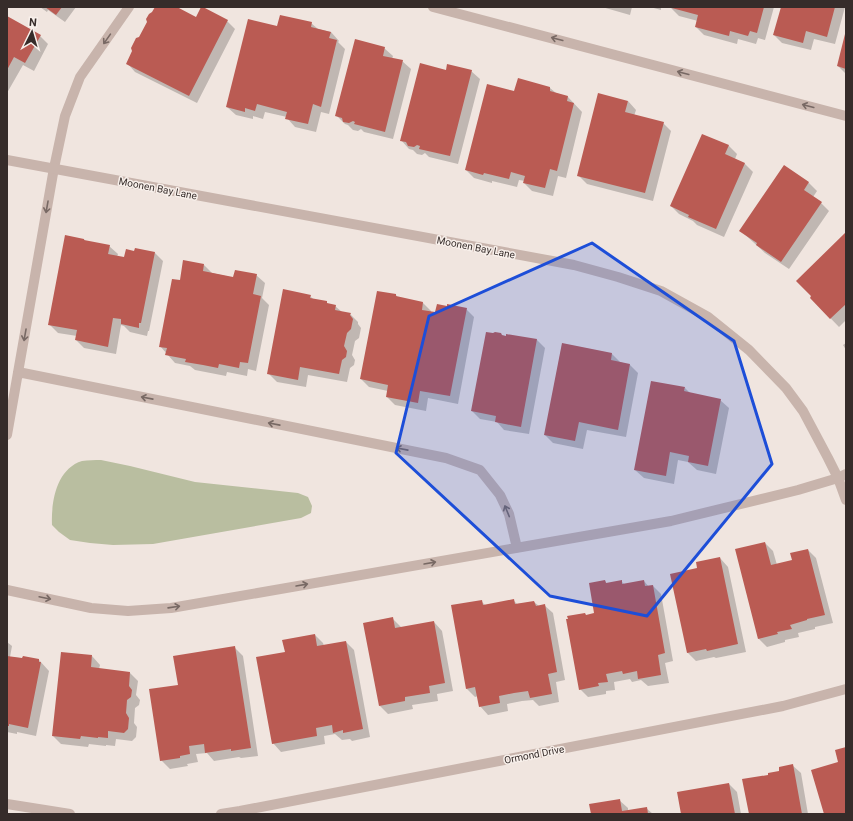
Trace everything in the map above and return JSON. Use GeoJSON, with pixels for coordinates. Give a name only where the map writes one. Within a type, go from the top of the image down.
{"type":"FeatureCollection","features":[{"type":"Feature","properties":{"kind":"street"},"geometry":{"type":"LineString","coordinates":[[7,435],[54,168],[65,116],[80,77],[129,7]]}},
{"type":"Feature","properties":{"kind":"street"},"geometry":{"type":"LineString","coordinates":[[433,7],[846,116]]}},
{"type":"Feature","properties":{"kind":"street","name":"Moonen Bay Lane"},"geometry":{"type":"LineString","coordinates":[[7,160],[574,265],[661,291],[708,317],[750,350],[786,388],[803,412],[842,476],[846,500]]}},
{"type":"Feature","properties":{"kind":"street"},"geometry":{"type":"LineString","coordinates":[[18,372],[446,458],[480,470],[500,495],[509,514],[517,548]]}},
{"type":"Feature","properties":{"kind":"street"},"geometry":{"type":"LineString","coordinates":[[7,590],[91,608],[128,611],[164,608],[671,521],[798,490],[842,476]]}},
{"type":"Feature","properties":{"kind":"street","name":"Ormond Drive"},"geometry":{"type":"LineString","coordinates":[[221,814],[782,706],[846,689]]}},
{"type":"Feature","properties":{"kind":"street"},"geometry":{"type":"LineString","coordinates":[[7,804],[36,811],[70,814]]}},
{"type":"Feature","properties":{"kind":"highlighted area"},"geometry":{"type":"Polygon","coordinates":[[[592,243],[734,341],[772,464],[647,616],[550,596],[396,453],[429,316],[592,243]]]}},
{"type":"Feature","properties":{"kind":"green space"},"geometry":{"type":"Polygon","coordinates":[[[101,460],[195,482],[298,493],[308,497],[312,506],[311,513],[301,518],[153,544],[113,545],[70,540],[52,525],[54,497],[57,488],[66,471],[73,465],[82,461],[101,460]]]}},
{"type":"Feature","properties":{"kind":"building"},"geometry":{"type":"Polygon","coordinates":[[[45,7],[62,7],[56,15],[45,7]]]}},
{"type":"Feature","properties":{"kind":"building"},"geometry":{"type":"Polygon","coordinates":[[[155,7],[177,7],[196,17],[201,7],[203,7],[228,20],[189,96],[126,64],[136,38],[139,37],[147,22],[146,19],[155,7]]]}},
{"type":"Feature","properties":{"kind":"building"},"geometry":{"type":"Polygon","coordinates":[[[668,7],[764,7],[757,33],[750,31],[748,36],[730,31],[729,36],[695,27],[698,15],[668,7]]]}},
{"type":"Feature","properties":{"kind":"building"},"geometry":{"type":"Polygon","coordinates":[[[781,7],[835,7],[827,37],[806,31],[803,43],[773,35],[781,7]]]}},
{"type":"Feature","properties":{"kind":"building"},"geometry":{"type":"Polygon","coordinates":[[[280,15],[312,22],[311,27],[331,32],[329,38],[337,40],[321,107],[313,104],[308,124],[285,119],[287,112],[257,104],[255,111],[245,108],[245,112],[226,107],[248,19],[277,26],[280,15]]]}},
{"type":"Feature","properties":{"kind":"building"},"geometry":{"type":"Polygon","coordinates":[[[7,16],[41,35],[25,63],[14,57],[7,70],[7,16]]]}},
{"type":"Feature","properties":{"kind":"building"},"geometry":{"type":"Polygon","coordinates":[[[846,34],[846,69],[837,66],[846,34]]]}},
{"type":"Feature","properties":{"kind":"building"},"geometry":{"type":"Polygon","coordinates":[[[355,39],[385,47],[383,56],[403,60],[385,132],[354,124],[355,122],[353,121],[349,123],[343,122],[342,118],[335,116],[355,39]]]}},
{"type":"Feature","properties":{"kind":"building"},"geometry":{"type":"Polygon","coordinates":[[[420,63],[446,70],[447,64],[472,70],[450,156],[419,149],[420,146],[417,145],[414,147],[408,146],[406,142],[400,141],[420,63]]]}},
{"type":"Feature","properties":{"kind":"building"},"geometry":{"type":"Polygon","coordinates":[[[518,78],[550,87],[550,91],[568,96],[567,101],[574,103],[557,171],[550,169],[545,188],[523,183],[525,176],[511,172],[509,179],[484,173],[483,175],[465,170],[487,84],[514,91],[518,78]]]}},
{"type":"Feature","properties":{"kind":"building"},"geometry":{"type":"Polygon","coordinates":[[[598,93],[628,101],[625,112],[664,122],[645,193],[577,176],[598,93]]]}},
{"type":"Feature","properties":{"kind":"building"},"geometry":{"type":"Polygon","coordinates":[[[702,134],[729,145],[725,154],[745,163],[716,229],[688,217],[689,215],[670,206],[702,134]]]}},
{"type":"Feature","properties":{"kind":"building"},"geometry":{"type":"Polygon","coordinates":[[[784,165],[809,182],[804,190],[822,202],[781,262],[739,231],[784,165]]]}},
{"type":"Feature","properties":{"kind":"building"},"geometry":{"type":"Polygon","coordinates":[[[846,232],[846,304],[830,319],[796,281],[846,232]]]}},
{"type":"Feature","properties":{"kind":"building"},"geometry":{"type":"Polygon","coordinates":[[[65,235],[110,245],[108,254],[124,257],[126,249],[134,251],[135,248],[155,252],[139,328],[121,324],[121,319],[113,318],[108,347],[75,340],[77,330],[48,325],[65,235]]]}},
{"type":"Feature","properties":{"kind":"building"},"geometry":{"type":"Polygon","coordinates":[[[183,260],[204,264],[203,271],[233,277],[235,270],[257,274],[253,294],[261,296],[248,363],[240,362],[239,368],[219,364],[218,368],[185,362],[186,359],[165,355],[167,348],[159,347],[172,279],[180,280],[183,260]]]}},
{"type":"Feature","properties":{"kind":"building"},"geometry":{"type":"Polygon","coordinates":[[[283,289],[311,295],[310,298],[327,301],[327,303],[336,305],[335,310],[351,313],[350,315],[353,319],[351,329],[347,333],[344,346],[347,351],[346,357],[342,360],[339,374],[300,367],[298,380],[267,374],[283,289]]]}},
{"type":"Feature","properties":{"kind":"building"},"geometry":{"type":"Polygon","coordinates":[[[377,291],[396,294],[396,296],[423,302],[422,310],[435,312],[437,304],[447,306],[447,304],[467,308],[450,396],[420,391],[418,403],[386,397],[388,385],[360,379],[377,291]]]}},
{"type":"Feature","properties":{"kind":"building"},"geometry":{"type":"Polygon","coordinates":[[[486,332],[501,333],[502,335],[506,336],[506,334],[537,339],[521,427],[495,422],[496,416],[471,411],[486,332]]]}},
{"type":"Feature","properties":{"kind":"building"},"geometry":{"type":"Polygon","coordinates":[[[562,343],[612,353],[611,360],[630,364],[618,430],[579,422],[575,441],[544,435],[562,343]]]}},
{"type":"Feature","properties":{"kind":"building"},"geometry":{"type":"Polygon","coordinates":[[[651,381],[685,387],[684,391],[721,399],[708,466],[688,462],[689,456],[670,452],[666,476],[634,470],[651,381]]]}},
{"type":"Feature","properties":{"kind":"building"},"geometry":{"type":"Polygon","coordinates":[[[765,542],[771,565],[792,560],[790,553],[808,549],[825,615],[790,625],[792,629],[777,632],[778,634],[758,639],[735,549],[765,542]]]}},
{"type":"Feature","properties":{"kind":"building"},"geometry":{"type":"Polygon","coordinates":[[[720,557],[738,644],[707,651],[706,649],[687,653],[670,574],[697,568],[696,562],[720,557]]]}},
{"type":"Feature","properties":{"kind":"building"},"geometry":{"type":"Polygon","coordinates":[[[605,580],[606,583],[622,580],[622,584],[644,580],[645,586],[653,585],[665,653],[658,655],[661,675],[638,679],[637,671],[623,674],[622,671],[606,674],[608,682],[598,683],[599,686],[579,690],[566,619],[568,619],[567,616],[594,613],[589,583],[605,580]]]}},
{"type":"Feature","properties":{"kind":"building"},"geometry":{"type":"Polygon","coordinates":[[[514,599],[515,604],[534,601],[536,606],[545,604],[557,672],[548,674],[552,694],[530,698],[528,691],[514,693],[499,696],[500,703],[479,707],[475,687],[466,689],[451,605],[482,600],[483,605],[514,599]]]}},
{"type":"Feature","properties":{"kind":"building"},"geometry":{"type":"Polygon","coordinates":[[[393,617],[395,628],[434,621],[445,683],[429,686],[430,693],[405,697],[405,701],[379,706],[363,623],[393,617]]]}},
{"type":"Feature","properties":{"kind":"building"},"geometry":{"type":"Polygon","coordinates":[[[315,634],[317,646],[346,641],[363,729],[343,733],[343,730],[333,733],[332,725],[316,728],[317,736],[272,744],[256,657],[285,652],[282,640],[315,634]]]}},
{"type":"Feature","properties":{"kind":"building"},"geometry":{"type":"Polygon","coordinates":[[[235,646],[251,748],[205,753],[204,744],[189,746],[190,754],[180,756],[180,758],[160,761],[149,689],[178,685],[173,656],[235,646]]]}},
{"type":"Feature","properties":{"kind":"building"},"geometry":{"type":"Polygon","coordinates":[[[61,652],[92,655],[91,667],[130,672],[129,686],[132,690],[131,697],[127,700],[126,713],[129,718],[128,729],[124,733],[108,731],[108,738],[81,736],[80,739],[52,736],[61,652]]]}},
{"type":"Feature","properties":{"kind":"building"},"geometry":{"type":"Polygon","coordinates":[[[7,656],[22,658],[23,656],[39,659],[39,662],[41,662],[28,728],[9,724],[9,726],[7,726],[7,656]]]}},
{"type":"Feature","properties":{"kind":"building"},"geometry":{"type":"Polygon","coordinates":[[[846,747],[846,814],[824,814],[811,770],[838,762],[835,750],[846,747]]]}},
{"type":"Feature","properties":{"kind":"building"},"geometry":{"type":"Polygon","coordinates":[[[793,764],[802,814],[749,814],[742,779],[768,775],[768,773],[779,771],[779,767],[793,764]]]}},
{"type":"Feature","properties":{"kind":"building"},"geometry":{"type":"Polygon","coordinates":[[[729,783],[735,814],[681,814],[677,792],[729,783]]]}},
{"type":"Feature","properties":{"kind":"building"},"geometry":{"type":"Polygon","coordinates":[[[620,799],[622,811],[647,807],[648,814],[591,814],[589,804],[620,799]]]}}]}
